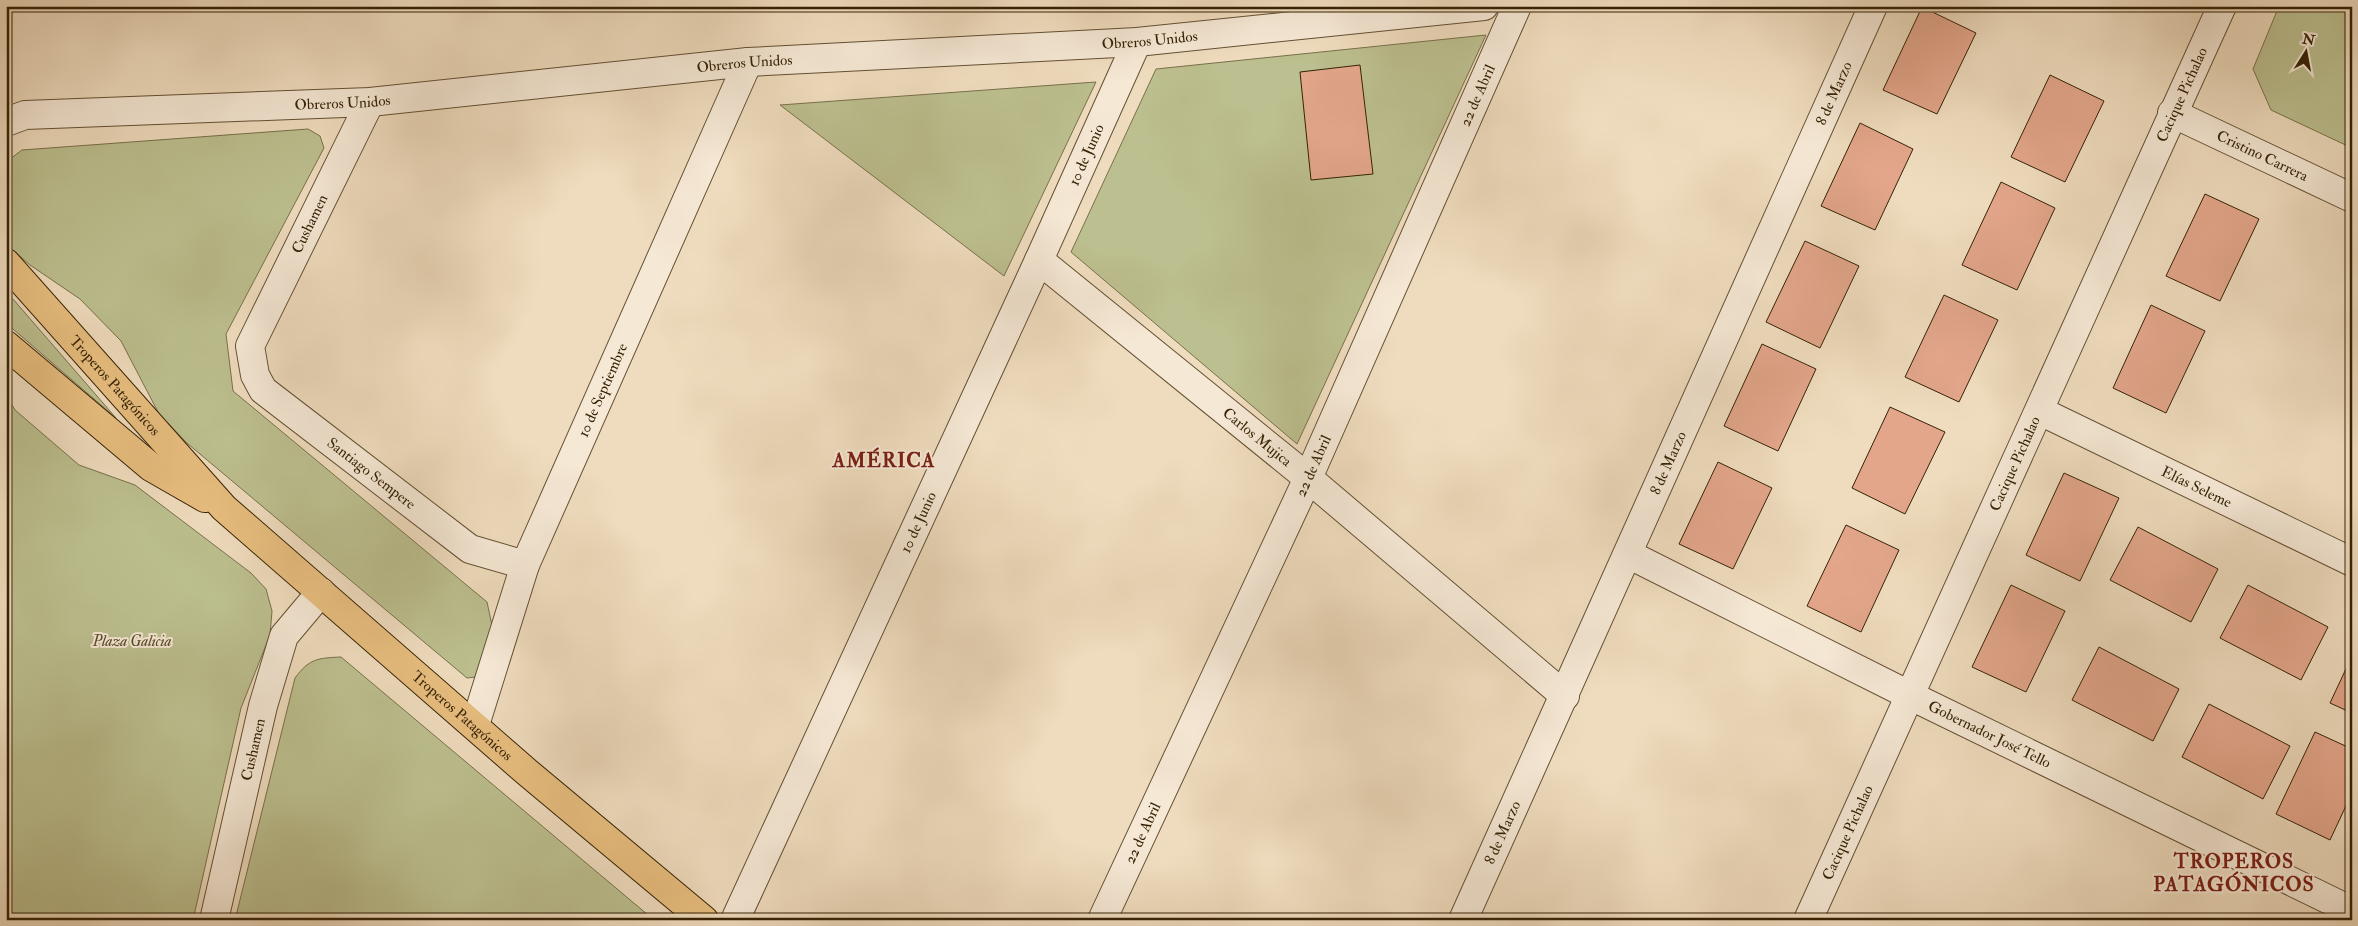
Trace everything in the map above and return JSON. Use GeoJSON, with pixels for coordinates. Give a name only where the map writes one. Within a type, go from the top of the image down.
{"type":"FeatureCollection","features":[{"type":"Feature","properties":{"kind":"main road","name":"Troperos Patagónicos"},"geometry":{"type":"LineString","coordinates":[[6,262],[224,508],[528,773],[704,920]]}},
{"type":"Feature","properties":{"kind":"main road","name":"Troperos Patagónicos"},"geometry":{"type":"LineString","coordinates":[[6,345],[151,467],[224,508]]}},
{"type":"Feature","properties":{"kind":"street","name":"Obreros Unidos"},"geometry":{"type":"LineString","coordinates":[[6,122],[25,115],[370,102],[748,62],[1137,42],[1484,6]]}},
{"type":"Feature","properties":{"kind":"street","name":"22 de Abril"},"geometry":{"type":"LineString","coordinates":[[1102,920],[1308,478],[1517,6]]}},
{"type":"Feature","properties":{"kind":"street","name":"8 de Marzo"},"geometry":{"type":"LineString","coordinates":[[1463,920],[1873,6]]}},
{"type":"Feature","properties":{"kind":"street","name":"Cacique Pichalao"},"geometry":{"type":"LineString","coordinates":[[1808,920],[2222,6]]}},
{"type":"Feature","properties":{"kind":"street","name":"10 de Junio"},"geometry":{"type":"LineString","coordinates":[[735,920],[1039,260],[1137,42]]}},
{"type":"Feature","properties":{"kind":"street","name":"10 de Septiembre"},"geometry":{"type":"LineString","coordinates":[[475,725],[525,565],[748,62]]}},
{"type":"Feature","properties":{"kind":"street","name":"Cushamen"},"geometry":{"type":"LineString","coordinates":[[250,346],[370,102]]}},
{"type":"Feature","properties":{"kind":"street","name":"Cristino Carrera"},"geometry":{"type":"LineString","coordinates":[[2172,113],[2352,198]]}},
{"type":"Feature","properties":{"kind":"street","name":"Carlos Mujica"},"geometry":{"type":"LineString","coordinates":[[1039,260],[1308,478],[1565,696]]}},
{"type":"Feature","properties":{"kind":"street","name":"Santiago Sempere"},"geometry":{"type":"LineString","coordinates":[[250,346],[255,375],[263,390],[470,549],[525,565]]}},
{"type":"Feature","properties":{"kind":"street","name":"Elías Seleme"},"geometry":{"type":"LineString","coordinates":[[2040,411],[2352,562]]}},
{"type":"Feature","properties":{"kind":"street","name":"Gobernador José Tello"},"geometry":{"type":"LineString","coordinates":[[1628,554],[1909,695],[2352,911]]}},
{"type":"Feature","properties":{"kind":"street","name":"Cushamen"},"geometry":{"type":"LineString","coordinates":[[214,920],[263,706],[284,636],[321,592]]}},
{"type":"Feature","properties":{"kind":"green space"},"geometry":{"type":"Polygon","coordinates":[[[2279,6],[2352,6],[2352,148],[2271,110],[2253,69],[2279,6]]]}},
{"type":"Feature","properties":{"kind":"green space"},"geometry":{"type":"Polygon","coordinates":[[[1486,35],[1297,444],[1071,252],[1156,69],[1486,35]]]}},
{"type":"Feature","properties":{"kind":"green space"},"geometry":{"type":"Polygon","coordinates":[[[1096,82],[1004,276],[780,105],[1096,82]]]}},
{"type":"Feature","properties":{"kind":"green space"},"geometry":{"type":"Polygon","coordinates":[[[308,129],[320,136],[324,148],[226,334],[233,391],[487,602],[493,630],[476,677],[467,678],[188,444],[159,414],[121,341],[80,299],[30,265],[6,244],[6,162],[22,150],[308,129]]]}},
{"type":"Feature","properties":{"kind":"green space"},"geometry":{"type":"Polygon","coordinates":[[[6,291],[116,418],[6,323],[6,291]]]}},
{"type":"Feature","properties":{"kind":"green space","name":"Plaza Galicia"},"geometry":{"type":"Polygon","coordinates":[[[6,394],[15,410],[79,465],[135,485],[251,573],[266,589],[272,611],[270,635],[241,708],[193,920],[6,920],[6,394]]]}},
{"type":"Feature","properties":{"kind":"green space"},"geometry":{"type":"Polygon","coordinates":[[[341,657],[654,920],[235,920],[295,678],[309,663],[320,659],[341,657]]]}},
{"type":"Feature","properties":{"kind":"building"},"geometry":{"type":"Polygon","coordinates":[[[1922,7],[1976,33],[1937,114],[1883,90],[1922,7]]]}},
{"type":"Feature","properties":{"kind":"building"},"geometry":{"type":"Polygon","coordinates":[[[1360,65],[1373,174],[1311,180],[1300,72],[1360,65]]]}},
{"type":"Feature","properties":{"kind":"building"},"geometry":{"type":"Polygon","coordinates":[[[2050,75],[2104,101],[2065,182],[2011,157],[2050,75]]]}},
{"type":"Feature","properties":{"kind":"building"},"geometry":{"type":"Polygon","coordinates":[[[1860,123],[1913,149],[1875,230],[1821,206],[1860,123]]]}},
{"type":"Feature","properties":{"kind":"building"},"geometry":{"type":"Polygon","coordinates":[[[2001,182],[2055,208],[2017,290],[1962,265],[2001,182]]]}},
{"type":"Feature","properties":{"kind":"building"},"geometry":{"type":"Polygon","coordinates":[[[2205,194],[2259,219],[2220,301],[2166,276],[2205,194]]]}},
{"type":"Feature","properties":{"kind":"building"},"geometry":{"type":"Polygon","coordinates":[[[1805,241],[1859,266],[1820,348],[1766,322],[1805,241]]]}},
{"type":"Feature","properties":{"kind":"building"},"geometry":{"type":"Polygon","coordinates":[[[1944,295],[1998,320],[1959,402],[1905,377],[1944,295]]]}},
{"type":"Feature","properties":{"kind":"building"},"geometry":{"type":"Polygon","coordinates":[[[2151,305],[2205,331],[2166,413],[2113,388],[2151,305]]]}},
{"type":"Feature","properties":{"kind":"building"},"geometry":{"type":"Polygon","coordinates":[[[1762,344],[1816,369],[1778,451],[1724,426],[1762,344]]]}},
{"type":"Feature","properties":{"kind":"building"},"geometry":{"type":"Polygon","coordinates":[[[1890,407],[1945,432],[1905,514],[1852,488],[1890,407]]]}},
{"type":"Feature","properties":{"kind":"building"},"geometry":{"type":"Polygon","coordinates":[[[1718,462],[1772,488],[1733,569],[1679,544],[1718,462]]]}},
{"type":"Feature","properties":{"kind":"building"},"geometry":{"type":"Polygon","coordinates":[[[2064,473],[2119,498],[2080,581],[2026,555],[2064,473]]]}},
{"type":"Feature","properties":{"kind":"building"},"geometry":{"type":"Polygon","coordinates":[[[1846,525],[1899,550],[1861,632],[1807,606],[1846,525]]]}},
{"type":"Feature","properties":{"kind":"building"},"geometry":{"type":"Polygon","coordinates":[[[2138,527],[2218,569],[2191,622],[2110,580],[2138,527]]]}},
{"type":"Feature","properties":{"kind":"building"},"geometry":{"type":"Polygon","coordinates":[[[2011,585],[2065,611],[2026,692],[1972,667],[2011,585]]]}},
{"type":"Feature","properties":{"kind":"building"},"geometry":{"type":"Polygon","coordinates":[[[2248,585],[2328,627],[2301,680],[2220,638],[2248,585]]]}},
{"type":"Feature","properties":{"kind":"building"},"geometry":{"type":"Polygon","coordinates":[[[2099,647],[2179,689],[2153,741],[2072,700],[2099,647]]]}},
{"type":"Feature","properties":{"kind":"building"},"geometry":{"type":"Polygon","coordinates":[[[2352,656],[2352,713],[2330,703],[2352,656]]]}},
{"type":"Feature","properties":{"kind":"building"},"geometry":{"type":"Polygon","coordinates":[[[2209,704],[2290,746],[2263,799],[2182,757],[2209,704]]]}},
{"type":"Feature","properties":{"kind":"building"},"geometry":{"type":"Polygon","coordinates":[[[2315,732],[2352,749],[2352,793],[2330,840],[2276,814],[2315,732]]]}},
{"type":"Feature","properties":{"kind":"district","name":"AMÉRICA"},"geometry":{"type":"Point","coordinates":[884,460]}},
{"type":"Feature","properties":{"kind":"district","name":"TROPEROS PATAGÓNICOS"},"geometry":{"type":"Point","coordinates":[2234,872]}}]}
